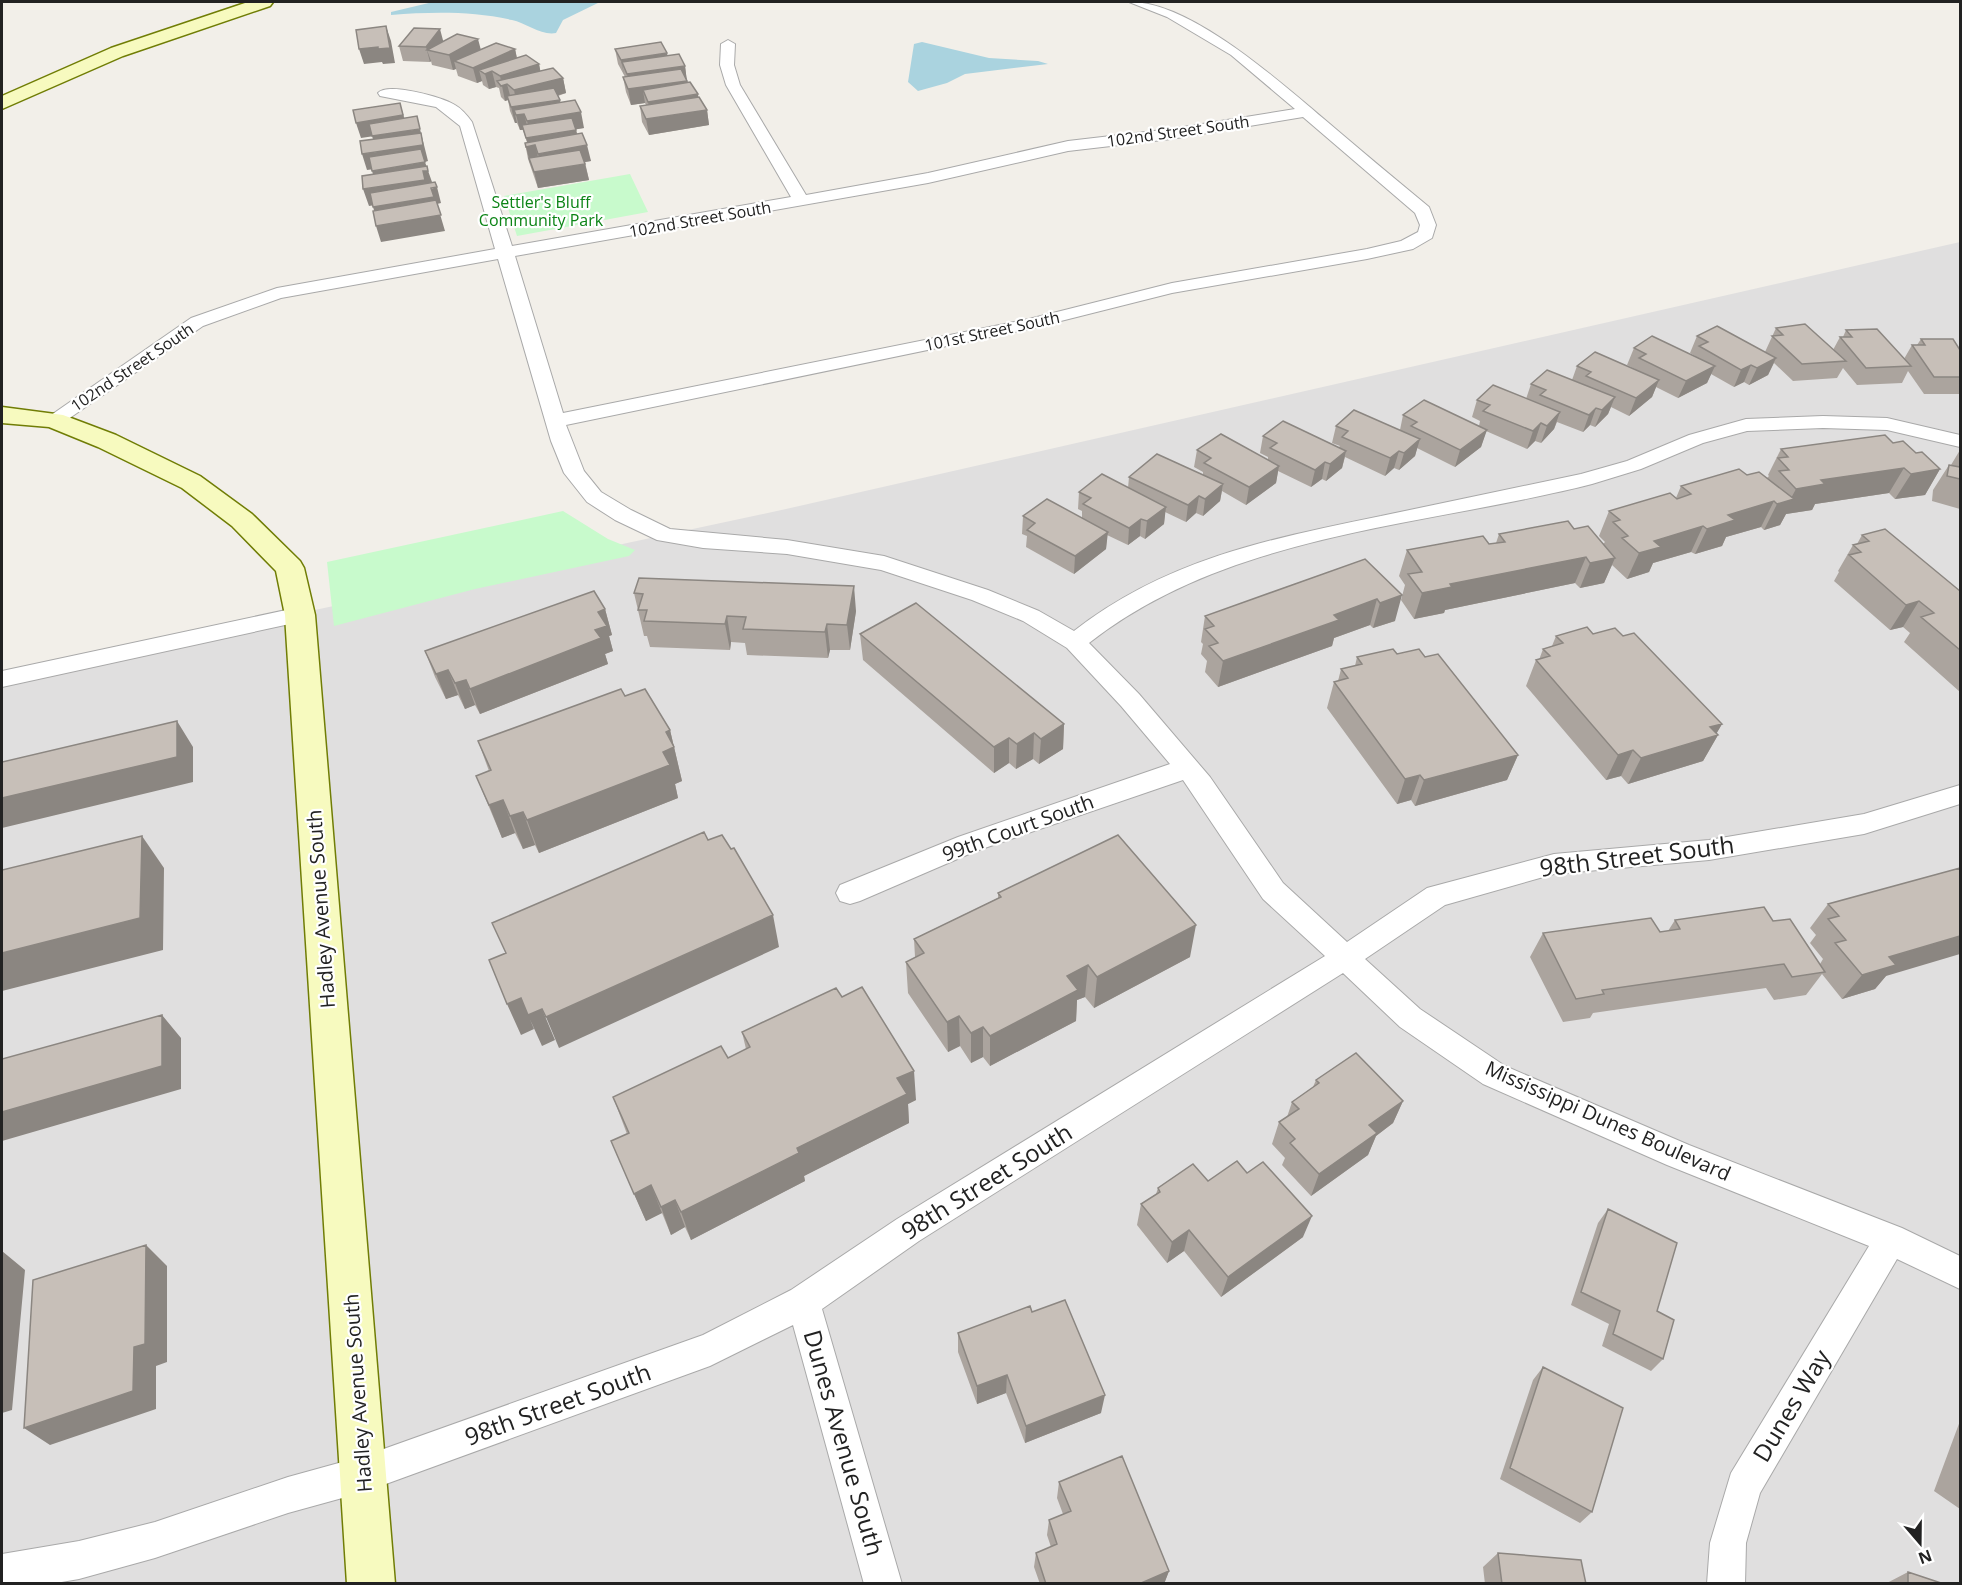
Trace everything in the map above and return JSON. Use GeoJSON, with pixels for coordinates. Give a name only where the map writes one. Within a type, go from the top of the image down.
{"type":"FeatureCollection","features":[{"type":"Feature","properties":{"kind":"street"},"geometry":{"type":"LineString","coordinates":[[2,104],[117,52],[264,2]]}},
{"type":"Feature","properties":{"kind":"street"},"geometry":{"type":"LineString","coordinates":[[1136,2],[1172,14],[1209,33],[1236,52],[1306,112]]}},
{"type":"Feature","properties":{"kind":"street"},"geometry":{"type":"LineString","coordinates":[[728,44],[727,66],[733,85],[801,200]]}},
{"type":"Feature","properties":{"kind":"street","name":"Mississippi Dunes Boulevard"},"geometry":{"type":"LineString","coordinates":[[385,93],[424,97],[459,112],[467,125],[555,421],[574,473],[594,497],[623,515],[664,535],[703,541],[787,547],[884,563],[1031,616],[1075,642],[1130,700],[1188,768],[1273,891],[1343,959],[1410,1018],[1494,1075],[1678,1155],[1891,1239],[1960,1274]]}},
{"type":"Feature","properties":{"kind":"street","name":"102nd Street South"},"geometry":{"type":"LineString","coordinates":[[54,420],[197,322],[277,293],[928,178],[1068,146],[1171,134],[1306,112]]}},
{"type":"Feature","properties":{"kind":"street","name":"101st Street South"},"geometry":{"type":"LineString","coordinates":[[555,421],[1029,324],[1172,288],[1366,254],[1407,245],[1426,234],[1428,225],[1423,211],[1306,112]]}},
{"type":"Feature","properties":{"kind":"street","name":"Hadley Avenue South"},"geometry":{"type":"LineString","coordinates":[[2,415],[54,420],[107,441],[191,482],[242,520],[290,568],[300,615],[371,1584]]}},
{"type":"Feature","properties":{"kind":"street"},"geometry":{"type":"LineString","coordinates":[[1075,642],[1111,614],[1168,582],[1268,546],[1585,480],[1634,465],[1696,439],[1746,425],[1823,422],[1887,424],[1960,441]]}},
{"type":"Feature","properties":{"kind":"street"},"geometry":{"type":"LineString","coordinates":[[2,679],[300,615]]}},
{"type":"Feature","properties":{"kind":"street","name":"99th Court South"},"geometry":{"type":"LineString","coordinates":[[850,893],[967,844],[1188,768]]}},
{"type":"Feature","properties":{"kind":"street","name":"98th Street South"},"geometry":{"type":"LineString","coordinates":[[2,1574],[79,1560],[144,1543],[364,1474],[710,1349],[803,1302],[908,1230],[1343,959],[1437,896],[1554,864],[1709,850],[1864,824],[1960,794]]}},
{"type":"Feature","properties":{"kind":"street","name":"Dunes Way"},"geometry":{"type":"LineString","coordinates":[[1726,1584],[1728,1543],[1744,1486],[1891,1239]]}},
{"type":"Feature","properties":{"kind":"street","name":"Dunes Avenue South"},"geometry":{"type":"LineString","coordinates":[[803,1302],[883,1584]]}},
{"type":"Feature","properties":{"kind":"shaded area"},"geometry":{"type":"Polygon","coordinates":[[[1960,242],[1960,1583],[2,1583],[2,677],[786,509],[1960,242]]]}},
{"type":"Feature","properties":{"kind":"green space","name":"Settler's Bluff Community Park"},"geometry":{"type":"Polygon","coordinates":[[[630,174],[648,212],[517,236],[504,196],[630,174]]]}},
{"type":"Feature","properties":{"kind":"green space"},"geometry":{"type":"Polygon","coordinates":[[[563,511],[608,539],[635,550],[629,556],[475,589],[334,626],[327,562],[563,511]]]}},
{"type":"Feature","properties":{"kind":"water"},"geometry":{"type":"Polygon","coordinates":[[[433,2],[600,2],[563,20],[556,33],[540,31],[512,20],[482,15],[436,13],[391,15],[391,12],[433,2]]]}},
{"type":"Feature","properties":{"kind":"water"},"geometry":{"type":"Polygon","coordinates":[[[922,42],[989,58],[1038,61],[1048,64],[965,74],[947,83],[918,91],[908,82],[914,44],[922,42]]]}},
{"type":"Feature","properties":{"kind":"building"},"geometry":{"type":"Polygon","coordinates":[[[386,26],[390,48],[359,49],[356,30],[386,26]]]}},
{"type":"Feature","properties":{"kind":"building"},"geometry":{"type":"Polygon","coordinates":[[[414,28],[440,29],[426,47],[399,46],[414,28]]]}},
{"type":"Feature","properties":{"kind":"building"},"geometry":{"type":"Polygon","coordinates":[[[457,34],[478,39],[449,55],[427,50],[457,34]]]}},
{"type":"Feature","properties":{"kind":"building"},"geometry":{"type":"Polygon","coordinates":[[[661,42],[667,53],[621,60],[615,49],[661,42]]]}},
{"type":"Feature","properties":{"kind":"building"},"geometry":{"type":"Polygon","coordinates":[[[496,43],[515,49],[473,68],[454,61],[496,43]]]}},
{"type":"Feature","properties":{"kind":"building"},"geometry":{"type":"Polygon","coordinates":[[[679,54],[685,66],[627,74],[622,62],[679,54]]]}},
{"type":"Feature","properties":{"kind":"building"},"geometry":{"type":"Polygon","coordinates":[[[526,55],[539,64],[500,76],[492,71],[485,74],[479,70],[526,55]]]}},
{"type":"Feature","properties":{"kind":"building"},"geometry":{"type":"Polygon","coordinates":[[[553,68],[563,78],[514,90],[507,84],[501,86],[497,81],[553,68]]]}},
{"type":"Feature","properties":{"kind":"building"},"geometry":{"type":"Polygon","coordinates":[[[681,69],[687,81],[628,89],[623,77],[681,69]]]}},
{"type":"Feature","properties":{"kind":"building"},"geometry":{"type":"Polygon","coordinates":[[[690,82],[698,94],[648,102],[643,90],[690,82]]]}},
{"type":"Feature","properties":{"kind":"building"},"geometry":{"type":"Polygon","coordinates":[[[554,88],[560,100],[511,107],[507,96],[554,88]]]}},
{"type":"Feature","properties":{"kind":"building"},"geometry":{"type":"Polygon","coordinates":[[[699,97],[707,110],[646,119],[640,106],[699,97]]]}},
{"type":"Feature","properties":{"kind":"building"},"geometry":{"type":"Polygon","coordinates":[[[575,100],[581,112],[527,121],[524,114],[516,115],[514,110],[575,100]]]}},
{"type":"Feature","properties":{"kind":"building"},"geometry":{"type":"Polygon","coordinates":[[[400,103],[403,115],[356,123],[353,110],[400,103]]]}},
{"type":"Feature","properties":{"kind":"building"},"geometry":{"type":"Polygon","coordinates":[[[417,116],[420,129],[372,136],[369,124],[417,116]]]}},
{"type":"Feature","properties":{"kind":"building"},"geometry":{"type":"Polygon","coordinates":[[[572,118],[576,130],[526,138],[522,125],[572,118]]]}},
{"type":"Feature","properties":{"kind":"building"},"geometry":{"type":"Polygon","coordinates":[[[421,133],[423,145],[362,154],[360,141],[421,133]]]}},
{"type":"Feature","properties":{"kind":"building"},"geometry":{"type":"Polygon","coordinates":[[[582,133],[587,145],[538,154],[535,145],[526,147],[525,143],[582,133]]]}},
{"type":"Feature","properties":{"kind":"building"},"geometry":{"type":"Polygon","coordinates":[[[421,149],[425,162],[372,171],[369,157],[421,149]]]}},
{"type":"Feature","properties":{"kind":"building"},"geometry":{"type":"Polygon","coordinates":[[[580,150],[585,164],[534,172],[529,158],[580,150]]]}},
{"type":"Feature","properties":{"kind":"building"},"geometry":{"type":"Polygon","coordinates":[[[427,166],[428,171],[423,171],[425,180],[363,189],[362,176],[427,166]]]}},
{"type":"Feature","properties":{"kind":"building"},"geometry":{"type":"Polygon","coordinates":[[[435,182],[437,187],[431,188],[434,197],[373,207],[370,193],[435,182]]]}},
{"type":"Feature","properties":{"kind":"building"},"geometry":{"type":"Polygon","coordinates":[[[436,200],[441,215],[376,226],[373,211],[436,200]]]}},
{"type":"Feature","properties":{"kind":"building"},"geometry":{"type":"Polygon","coordinates":[[[1805,324],[1846,361],[1802,364],[1772,336],[1783,335],[1776,328],[1805,324]]]}},
{"type":"Feature","properties":{"kind":"building"},"geometry":{"type":"Polygon","coordinates":[[[1717,326],[1776,358],[1757,368],[1751,365],[1741,370],[1699,346],[1708,342],[1697,336],[1717,326]]]}},
{"type":"Feature","properties":{"kind":"building"},"geometry":{"type":"Polygon","coordinates":[[[1877,329],[1911,366],[1866,368],[1840,337],[1852,337],[1846,330],[1877,329]]]}},
{"type":"Feature","properties":{"kind":"building"},"geometry":{"type":"Polygon","coordinates":[[[1652,336],[1715,366],[1686,381],[1639,358],[1646,354],[1634,348],[1652,336]]]}},
{"type":"Feature","properties":{"kind":"building"},"geometry":{"type":"Polygon","coordinates":[[[1921,339],[1953,339],[1960,350],[1960,377],[1934,377],[1912,345],[1925,345],[1921,339]]]}},
{"type":"Feature","properties":{"kind":"building"},"geometry":{"type":"Polygon","coordinates":[[[1595,352],[1659,380],[1636,398],[1586,376],[1591,372],[1577,366],[1595,352]]]}},
{"type":"Feature","properties":{"kind":"building"},"geometry":{"type":"Polygon","coordinates":[[[1547,370],[1615,397],[1602,410],[1596,408],[1589,415],[1540,395],[1546,390],[1531,384],[1547,370]]]}},
{"type":"Feature","properties":{"kind":"building"},"geometry":{"type":"Polygon","coordinates":[[[1493,385],[1560,412],[1547,426],[1541,423],[1533,431],[1483,411],[1490,405],[1477,400],[1493,385]]]}},
{"type":"Feature","properties":{"kind":"building"},"geometry":{"type":"Polygon","coordinates":[[[1424,400],[1487,430],[1460,450],[1411,426],[1417,422],[1403,415],[1424,400]]]}},
{"type":"Feature","properties":{"kind":"building"},"geometry":{"type":"Polygon","coordinates":[[[1354,410],[1420,439],[1404,453],[1399,451],[1390,458],[1342,437],[1348,431],[1336,426],[1354,410]]]}},
{"type":"Feature","properties":{"kind":"building"},"geometry":{"type":"Polygon","coordinates":[[[1283,421],[1346,451],[1330,464],[1325,462],[1315,470],[1270,448],[1277,443],[1263,436],[1283,421]]]}},
{"type":"Feature","properties":{"kind":"building"},"geometry":{"type":"Polygon","coordinates":[[[1221,434],[1279,466],[1249,487],[1204,463],[1211,458],[1197,450],[1221,434]]]}},
{"type":"Feature","properties":{"kind":"building"},"geometry":{"type":"Polygon","coordinates":[[[1885,435],[1893,443],[1903,441],[1916,453],[1922,452],[1940,469],[1911,474],[1904,468],[1821,480],[1825,484],[1796,489],[1779,471],[1789,470],[1778,458],[1788,457],[1781,449],[1885,435]]]}},
{"type":"Feature","properties":{"kind":"building"},"geometry":{"type":"Polygon","coordinates":[[[1157,454],[1223,484],[1205,499],[1199,496],[1188,505],[1129,477],[1157,454]]]}},
{"type":"Feature","properties":{"kind":"building"},"geometry":{"type":"Polygon","coordinates":[[[1949,465],[1960,467],[1960,479],[1947,476],[1949,465]]]}},
{"type":"Feature","properties":{"kind":"building"},"geometry":{"type":"Polygon","coordinates":[[[1739,469],[1747,475],[1759,472],[1794,499],[1777,504],[1774,501],[1728,515],[1735,520],[1707,529],[1703,526],[1654,541],[1661,547],[1639,553],[1622,538],[1628,536],[1613,522],[1620,520],[1609,511],[1670,493],[1677,499],[1691,494],[1681,486],[1739,469]]]}},
{"type":"Feature","properties":{"kind":"building"},"geometry":{"type":"Polygon","coordinates":[[[1102,474],[1166,507],[1147,521],[1141,519],[1129,528],[1083,504],[1091,498],[1079,492],[1102,474]]]}},
{"type":"Feature","properties":{"kind":"building"},"geometry":{"type":"Polygon","coordinates":[[[1047,499],[1108,532],[1075,556],[1027,530],[1035,523],[1023,516],[1047,499]]]}},
{"type":"Feature","properties":{"kind":"building"},"geometry":{"type":"Polygon","coordinates":[[[1568,521],[1574,529],[1588,526],[1615,558],[1590,563],[1586,557],[1450,584],[1452,587],[1422,593],[1408,574],[1422,572],[1407,550],[1483,536],[1489,544],[1505,542],[1499,534],[1568,521]]]}},
{"type":"Feature","properties":{"kind":"building"},"geometry":{"type":"Polygon","coordinates":[[[1885,529],[1960,591],[1960,650],[1921,617],[1934,613],[1919,601],[1906,605],[1849,555],[1861,552],[1853,545],[1869,541],[1862,535],[1885,529]]]}},
{"type":"Feature","properties":{"kind":"building"},"geometry":{"type":"Polygon","coordinates":[[[1365,559],[1402,595],[1380,603],[1377,599],[1334,615],[1339,620],[1223,661],[1209,646],[1218,643],[1205,629],[1214,626],[1205,616],[1365,559]]]}},
{"type":"Feature","properties":{"kind":"building"},"geometry":{"type":"Polygon","coordinates":[[[639,578],[854,586],[847,625],[827,624],[825,632],[743,629],[746,617],[727,616],[725,624],[644,621],[647,610],[638,610],[643,594],[634,593],[639,578]]]}},
{"type":"Feature","properties":{"kind":"building"},"geometry":{"type":"Polygon","coordinates":[[[594,591],[605,609],[598,612],[607,626],[595,630],[601,638],[470,689],[466,680],[455,683],[448,670],[436,674],[425,651],[594,591]]]}},
{"type":"Feature","properties":{"kind":"building"},"geometry":{"type":"Polygon","coordinates":[[[916,603],[1064,724],[1041,739],[1034,733],[1017,744],[1009,738],[994,747],[860,634],[916,603]]]}},
{"type":"Feature","properties":{"kind":"building"},"geometry":{"type":"Polygon","coordinates":[[[1587,627],[1593,634],[1615,628],[1623,636],[1634,633],[1722,724],[1710,727],[1718,735],[1641,758],[1633,750],[1618,755],[1536,660],[1550,656],[1543,649],[1563,643],[1556,636],[1587,627]]]}},
{"type":"Feature","properties":{"kind":"building"},"geometry":{"type":"Polygon","coordinates":[[[1393,649],[1397,654],[1419,649],[1425,657],[1438,654],[1518,755],[1424,780],[1420,775],[1405,779],[1334,682],[1348,678],[1341,669],[1362,664],[1357,657],[1393,649]]]}},
{"type":"Feature","properties":{"kind":"building"},"geometry":{"type":"Polygon","coordinates":[[[621,689],[625,696],[645,689],[670,730],[666,732],[674,747],[663,752],[670,765],[527,820],[523,812],[510,816],[503,800],[489,805],[476,776],[491,770],[478,741],[621,689]]]}},
{"type":"Feature","properties":{"kind":"building"},"geometry":{"type":"Polygon","coordinates":[[[177,721],[177,757],[2,798],[2,762],[177,721]]]}},
{"type":"Feature","properties":{"kind":"building"},"geometry":{"type":"Polygon","coordinates":[[[704,832],[708,840],[722,835],[731,849],[734,848],[773,915],[546,1017],[542,1009],[528,1015],[521,998],[507,1004],[489,960],[506,953],[492,923],[704,832]]]}},
{"type":"Feature","properties":{"kind":"building"},"geometry":{"type":"Polygon","coordinates":[[[1118,835],[1196,925],[1097,977],[1088,965],[1067,976],[1078,990],[990,1036],[983,1027],[971,1033],[959,1016],[947,1022],[906,962],[924,953],[914,939],[1001,897],[998,893],[1118,835]]]}},
{"type":"Feature","properties":{"kind":"building"},"geometry":{"type":"Polygon","coordinates":[[[142,836],[140,918],[2,953],[2,870],[142,836]]]}},
{"type":"Feature","properties":{"kind":"building"},"geometry":{"type":"Polygon","coordinates":[[[1960,868],[1960,936],[1889,957],[1896,965],[1862,975],[1835,943],[1846,940],[1828,919],[1839,916],[1828,904],[1960,868]]]}},
{"type":"Feature","properties":{"kind":"building"},"geometry":{"type":"Polygon","coordinates":[[[1764,907],[1773,921],[1790,919],[1825,972],[1792,977],[1784,964],[1602,990],[1604,994],[1576,999],[1543,933],[1651,918],[1660,932],[1680,929],[1675,920],[1764,907]]]}},
{"type":"Feature","properties":{"kind":"building"},"geometry":{"type":"Polygon","coordinates":[[[862,987],[914,1071],[897,1078],[907,1094],[797,1148],[799,1153],[681,1212],[675,1200],[661,1207],[651,1185],[634,1194],[611,1141],[629,1133],[613,1097],[721,1046],[728,1058],[750,1047],[742,1032],[836,988],[842,997],[862,987]]]}},
{"type":"Feature","properties":{"kind":"building"},"geometry":{"type":"Polygon","coordinates":[[[162,1015],[162,1066],[2,1112],[2,1059],[162,1015]]]}},
{"type":"Feature","properties":{"kind":"building"},"geometry":{"type":"Polygon","coordinates":[[[1356,1053],[1403,1101],[1369,1125],[1377,1133],[1319,1174],[1290,1143],[1295,1139],[1279,1122],[1299,1109],[1292,1102],[1319,1083],[1316,1080],[1356,1053]]]}},
{"type":"Feature","properties":{"kind":"building"},"geometry":{"type":"Polygon","coordinates":[[[1237,1161],[1247,1173],[1263,1162],[1312,1216],[1228,1277],[1189,1230],[1172,1242],[1141,1204],[1160,1192],[1158,1188],[1193,1164],[1208,1181],[1237,1161]]]}},
{"type":"Feature","properties":{"kind":"building"},"geometry":{"type":"Polygon","coordinates":[[[1608,1209],[1677,1243],[1657,1311],[1674,1320],[1663,1359],[1613,1334],[1620,1311],[1581,1292],[1608,1209]]]}},
{"type":"Feature","properties":{"kind":"building"},"geometry":{"type":"Polygon","coordinates":[[[146,1245],[145,1344],[134,1347],[133,1391],[24,1428],[33,1280],[146,1245]]]}},
{"type":"Feature","properties":{"kind":"building"},"geometry":{"type":"Polygon","coordinates":[[[1065,1300],[1105,1395],[1026,1426],[1007,1375],[977,1386],[958,1333],[1030,1306],[1032,1312],[1065,1300]]]}},
{"type":"Feature","properties":{"kind":"building"},"geometry":{"type":"Polygon","coordinates":[[[1543,1367],[1623,1408],[1592,1512],[1510,1468],[1543,1367]]]}},
{"type":"Feature","properties":{"kind":"building"},"geometry":{"type":"Polygon","coordinates":[[[1122,1456],[1169,1571],[1139,1584],[1046,1584],[1036,1553],[1057,1544],[1049,1520],[1071,1511],[1059,1482],[1122,1456]]]}},
{"type":"Feature","properties":{"kind":"building"},"geometry":{"type":"Polygon","coordinates":[[[1498,1553],[1581,1560],[1586,1584],[1502,1584],[1498,1553]]]}},
{"type":"Feature","properties":{"kind":"building"},"geometry":{"type":"Polygon","coordinates":[[[1908,1572],[1944,1584],[1908,1584],[1908,1572]]]}}]}
